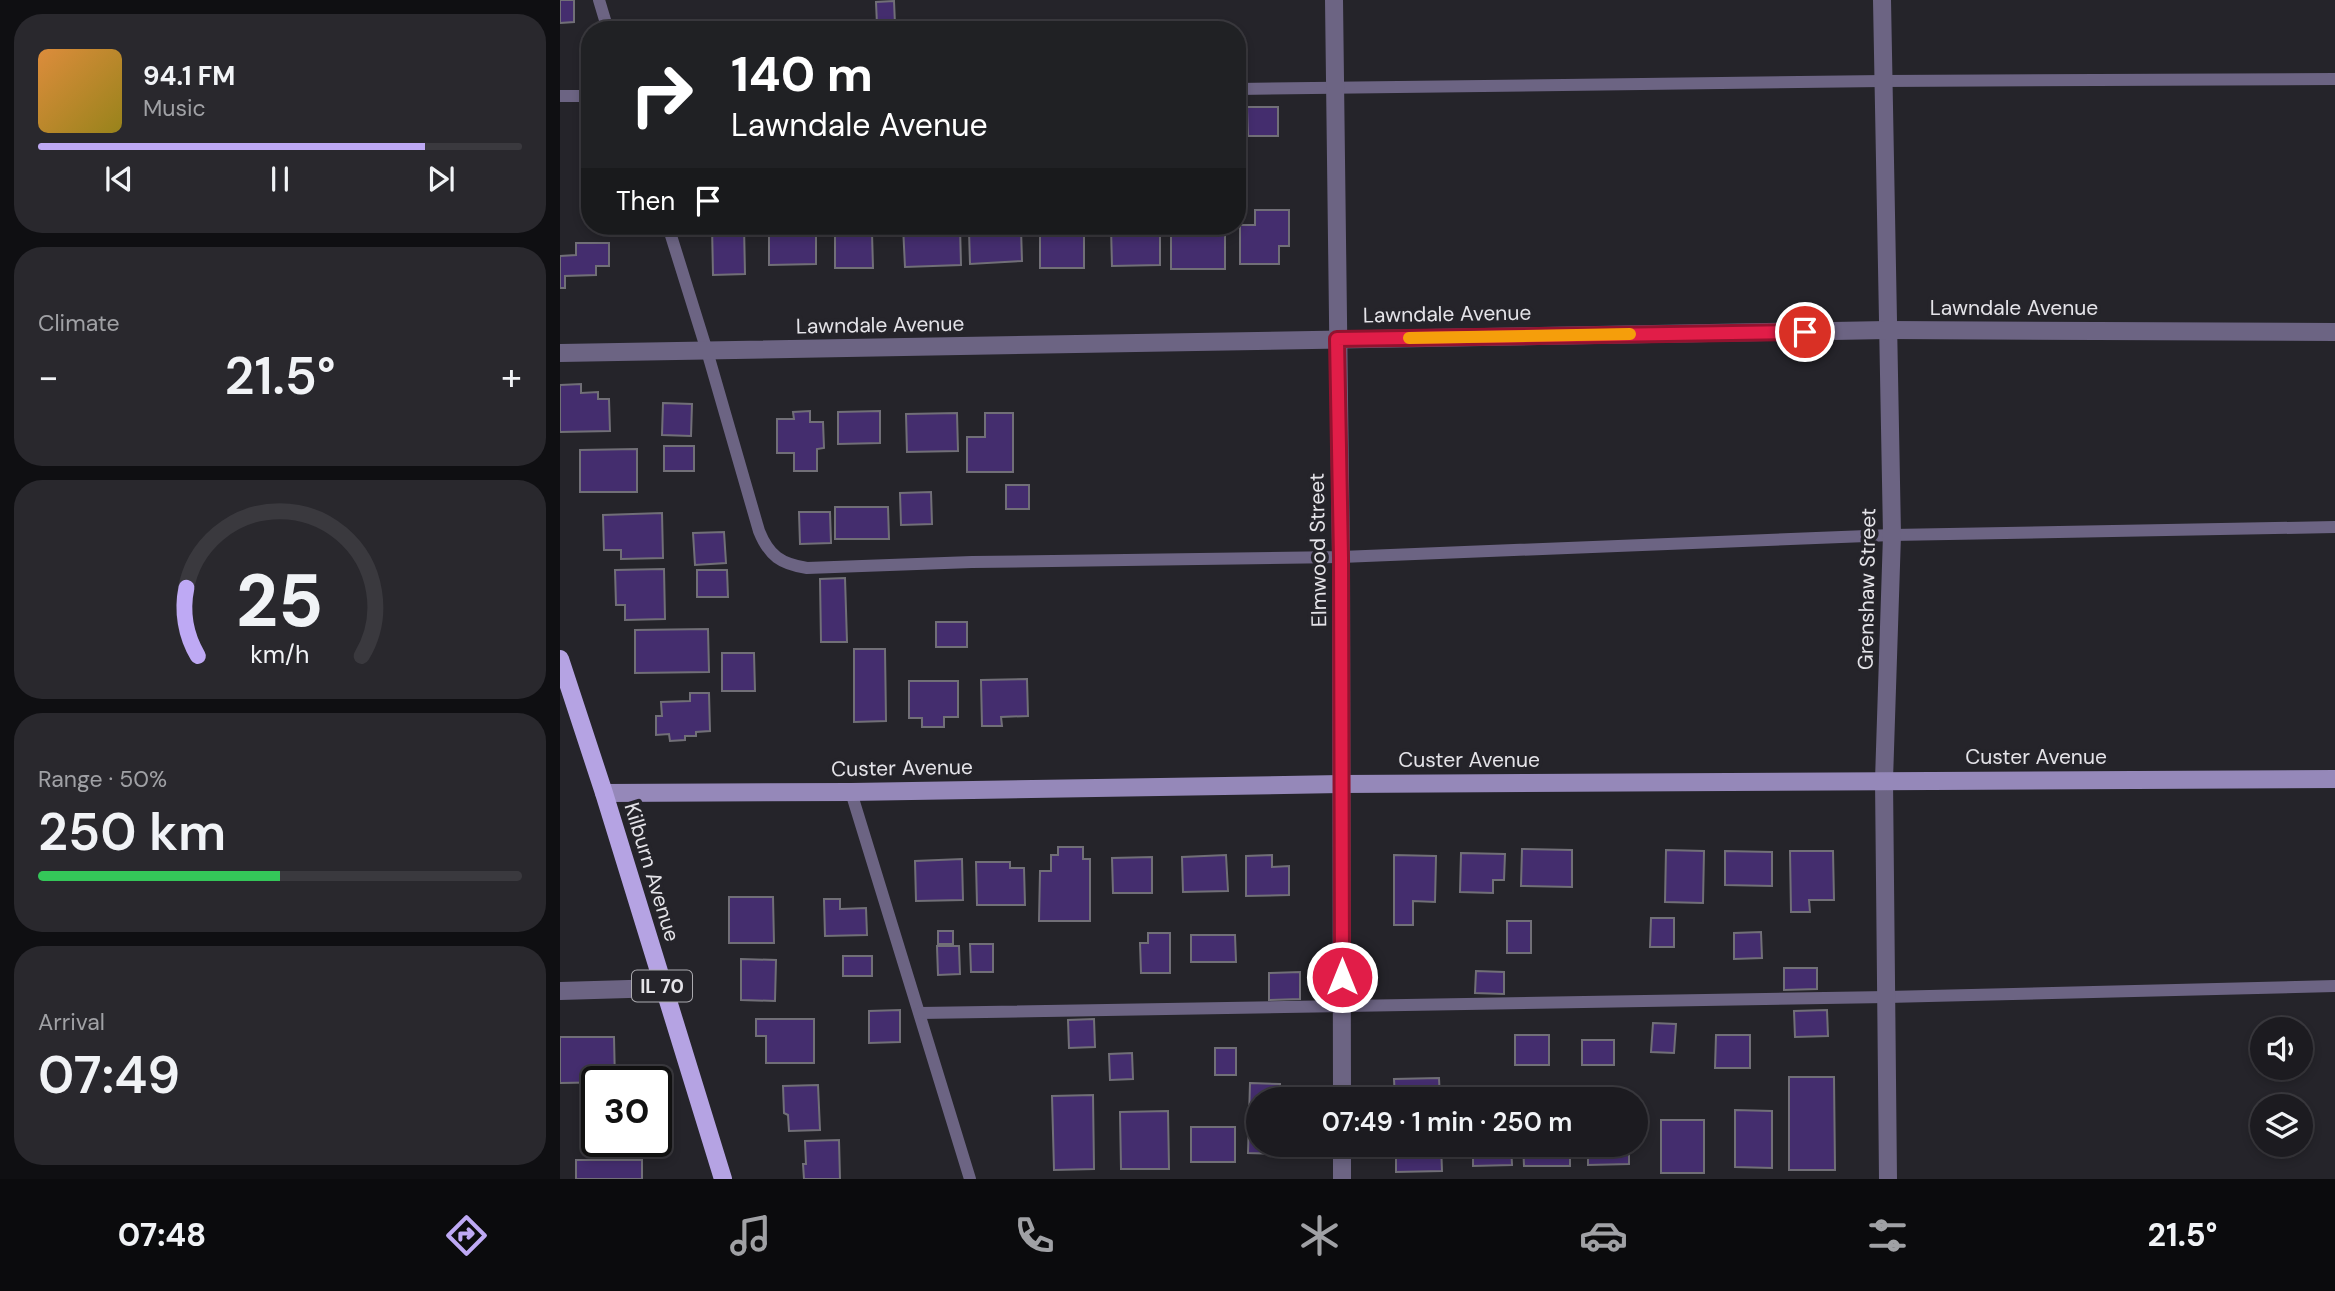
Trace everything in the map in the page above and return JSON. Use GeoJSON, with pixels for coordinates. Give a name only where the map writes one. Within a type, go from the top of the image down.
{"type":"FeatureCollection","features":[{"type":"Feature","properties":{"kind":"main road","name":"Kilburn Avenue"},"geometry":{"type":"LineString","coordinates":[[560,659],[723,1179]]}},
{"type":"Feature","properties":{"kind":"street","name":"Elmwood Street"},"geometry":{"type":"LineString","coordinates":[[1334,0],[1341,557],[1342,1087]]}},
{"type":"Feature","properties":{"kind":"street","name":"Grenshaw Street"},"geometry":{"type":"LineString","coordinates":[[1882,0],[1892,535],[1884,780],[1888,1179]]}},
{"type":"Feature","properties":{"kind":"street","name":"Lawndale Avenue"},"geometry":{"type":"LineString","coordinates":[[560,353],[1887,330],[2335,332]]}},
{"type":"Feature","properties":{"kind":"street","name":"Custer Avenue"},"geometry":{"type":"LineString","coordinates":[[604,793],[1341,784],[2335,779]]}},
{"type":"Feature","properties":{"kind":"street"},"geometry":{"type":"LineString","coordinates":[[560,991],[663,988]]}},
{"type":"Feature","properties":{"kind":"street"},"geometry":{"type":"LineString","coordinates":[[1342,1157],[1342,1179]]}},
{"type":"Feature","properties":{"kind":"lane"},"geometry":{"type":"LineString","coordinates":[[599,0],[605,21]]}},
{"type":"Feature","properties":{"kind":"lane"},"geometry":{"type":"LineString","coordinates":[[1246,89],[1883,81],[2335,79]]}},
{"type":"Feature","properties":{"kind":"lane"},"geometry":{"type":"LineString","coordinates":[[560,96],[581,96]]}},
{"type":"Feature","properties":{"kind":"lane"},"geometry":{"type":"LineString","coordinates":[[671,235],[759,531],[767,548],[782,563],[807,568],[972,562],[1341,557],[1892,535],[2335,527]]}},
{"type":"Feature","properties":{"kind":"lane"},"geometry":{"type":"LineString","coordinates":[[851,792],[970,1179]]}},
{"type":"Feature","properties":{"kind":"lane"},"geometry":{"type":"LineString","coordinates":[[920,1013],[1887,997],[2335,986]]}},
{"type":"Feature","properties":{"kind":"building"},"geometry":{"type":"Polygon","coordinates":[[[560,0],[574,0],[574,22],[560,23],[560,0]]]}},
{"type":"Feature","properties":{"kind":"building"},"geometry":{"type":"Polygon","coordinates":[[[894,1],[895,21],[877,21],[876,2],[894,1]]]}},
{"type":"Feature","properties":{"kind":"building"},"geometry":{"type":"Polygon","coordinates":[[[1247,107],[1278,107],[1278,136],[1248,136],[1247,107]]]}},
{"type":"Feature","properties":{"kind":"building"},"geometry":{"type":"Polygon","coordinates":[[[1255,210],[1289,210],[1289,246],[1279,246],[1279,264],[1240,264],[1240,235],[1246,235],[1246,225],[1255,225],[1255,210]]]}},
{"type":"Feature","properties":{"kind":"building"},"geometry":{"type":"Polygon","coordinates":[[[712,235],[744,235],[745,274],[713,275],[712,235]]]}},
{"type":"Feature","properties":{"kind":"building"},"geometry":{"type":"Polygon","coordinates":[[[769,235],[816,235],[816,264],[769,265],[769,235]]]}},
{"type":"Feature","properties":{"kind":"building"},"geometry":{"type":"Polygon","coordinates":[[[835,235],[872,235],[873,268],[835,268],[835,235]]]}},
{"type":"Feature","properties":{"kind":"building"},"geometry":{"type":"Polygon","coordinates":[[[903,235],[960,235],[961,265],[905,267],[903,235]]]}},
{"type":"Feature","properties":{"kind":"building"},"geometry":{"type":"Polygon","coordinates":[[[969,235],[1021,235],[1022,261],[970,264],[969,235]]]}},
{"type":"Feature","properties":{"kind":"building"},"geometry":{"type":"Polygon","coordinates":[[[1040,235],[1084,235],[1084,268],[1040,268],[1040,235]]]}},
{"type":"Feature","properties":{"kind":"building"},"geometry":{"type":"Polygon","coordinates":[[[1111,235],[1160,235],[1160,265],[1112,266],[1111,235]]]}},
{"type":"Feature","properties":{"kind":"building"},"geometry":{"type":"Polygon","coordinates":[[[1171,235],[1225,235],[1225,269],[1171,269],[1171,235]]]}},
{"type":"Feature","properties":{"kind":"building"},"geometry":{"type":"Polygon","coordinates":[[[576,243],[609,243],[609,266],[596,266],[596,275],[565,276],[565,288],[560,288],[560,256],[576,255],[576,243]]]}},
{"type":"Feature","properties":{"kind":"building"},"geometry":{"type":"Polygon","coordinates":[[[581,384],[581,393],[598,392],[598,399],[609,399],[610,431],[560,432],[560,385],[581,384]]]}},
{"type":"Feature","properties":{"kind":"building"},"geometry":{"type":"Polygon","coordinates":[[[663,403],[692,404],[691,436],[662,435],[663,403]]]}},
{"type":"Feature","properties":{"kind":"building"},"geometry":{"type":"Polygon","coordinates":[[[810,411],[810,422],[823,422],[824,448],[817,449],[817,471],[794,471],[794,453],[777,453],[777,419],[794,419],[793,412],[810,411]]]}},
{"type":"Feature","properties":{"kind":"building"},"geometry":{"type":"Polygon","coordinates":[[[880,411],[880,443],[838,444],[838,412],[880,411]]]}},
{"type":"Feature","properties":{"kind":"building"},"geometry":{"type":"Polygon","coordinates":[[[957,413],[958,451],[907,452],[906,414],[957,413]]]}},
{"type":"Feature","properties":{"kind":"building"},"geometry":{"type":"Polygon","coordinates":[[[985,413],[1013,413],[1013,472],[967,472],[967,437],[985,437],[985,413]]]}},
{"type":"Feature","properties":{"kind":"building"},"geometry":{"type":"Polygon","coordinates":[[[664,446],[694,446],[694,471],[664,471],[664,446]]]}},
{"type":"Feature","properties":{"kind":"building"},"geometry":{"type":"Polygon","coordinates":[[[637,449],[637,492],[580,492],[580,450],[637,449]]]}},
{"type":"Feature","properties":{"kind":"building"},"geometry":{"type":"Polygon","coordinates":[[[1006,485],[1029,485],[1029,509],[1006,509],[1006,485]]]}},
{"type":"Feature","properties":{"kind":"building"},"geometry":{"type":"Polygon","coordinates":[[[931,492],[932,524],[901,525],[900,493],[931,492]]]}},
{"type":"Feature","properties":{"kind":"building"},"geometry":{"type":"Polygon","coordinates":[[[835,507],[888,507],[889,539],[835,539],[835,507]]]}},
{"type":"Feature","properties":{"kind":"building"},"geometry":{"type":"Polygon","coordinates":[[[799,512],[830,512],[831,543],[800,544],[799,512]]]}},
{"type":"Feature","properties":{"kind":"building"},"geometry":{"type":"Polygon","coordinates":[[[662,513],[663,558],[621,559],[621,550],[604,550],[603,515],[662,513]]]}},
{"type":"Feature","properties":{"kind":"building"},"geometry":{"type":"Polygon","coordinates":[[[724,532],[726,563],[695,565],[693,533],[724,532]]]}},
{"type":"Feature","properties":{"kind":"building"},"geometry":{"type":"Polygon","coordinates":[[[664,569],[665,619],[625,620],[625,605],[616,605],[615,570],[664,569]]]}},
{"type":"Feature","properties":{"kind":"building"},"geometry":{"type":"Polygon","coordinates":[[[697,570],[727,570],[728,597],[697,597],[697,570]]]}},
{"type":"Feature","properties":{"kind":"building"},"geometry":{"type":"Polygon","coordinates":[[[845,578],[847,642],[821,642],[820,579],[845,578]]]}},
{"type":"Feature","properties":{"kind":"building"},"geometry":{"type":"Polygon","coordinates":[[[936,622],[967,622],[967,647],[936,647],[936,622]]]}},
{"type":"Feature","properties":{"kind":"building"},"geometry":{"type":"Polygon","coordinates":[[[708,629],[709,672],[635,673],[635,630],[708,629]]]}},
{"type":"Feature","properties":{"kind":"building"},"geometry":{"type":"Polygon","coordinates":[[[854,649],[885,649],[886,721],[854,722],[854,649]]]}},
{"type":"Feature","properties":{"kind":"building"},"geometry":{"type":"Polygon","coordinates":[[[722,653],[754,653],[755,691],[722,691],[722,653]]]}},
{"type":"Feature","properties":{"kind":"building"},"geometry":{"type":"Polygon","coordinates":[[[1027,679],[1028,716],[1001,717],[1002,726],[982,726],[981,680],[1027,679]]]}},
{"type":"Feature","properties":{"kind":"building"},"geometry":{"type":"Polygon","coordinates":[[[909,681],[958,681],[958,717],[944,717],[944,727],[922,727],[922,718],[909,718],[909,681]]]}},
{"type":"Feature","properties":{"kind":"building"},"geometry":{"type":"Polygon","coordinates":[[[690,693],[709,693],[710,731],[696,732],[696,736],[685,736],[685,740],[670,741],[669,734],[656,735],[656,716],[662,716],[661,702],[690,701],[690,693]]]}},
{"type":"Feature","properties":{"kind":"building"},"geometry":{"type":"Polygon","coordinates":[[[1058,847],[1083,847],[1083,859],[1090,859],[1090,921],[1039,921],[1040,871],[1051,871],[1051,855],[1058,855],[1058,847]]]}},
{"type":"Feature","properties":{"kind":"building"},"geometry":{"type":"Polygon","coordinates":[[[1522,849],[1572,850],[1572,887],[1521,886],[1522,849]]]}},
{"type":"Feature","properties":{"kind":"building"},"geometry":{"type":"Polygon","coordinates":[[[1666,850],[1704,851],[1703,903],[1665,902],[1666,850]]]}},
{"type":"Feature","properties":{"kind":"building"},"geometry":{"type":"Polygon","coordinates":[[[1725,851],[1772,852],[1772,886],[1725,885],[1725,851]]]}},
{"type":"Feature","properties":{"kind":"building"},"geometry":{"type":"Polygon","coordinates":[[[1790,851],[1833,851],[1834,900],[1809,900],[1810,912],[1791,912],[1790,851]]]}},
{"type":"Feature","properties":{"kind":"building"},"geometry":{"type":"Polygon","coordinates":[[[1461,853],[1505,854],[1504,880],[1493,880],[1493,893],[1460,892],[1461,853]]]}},
{"type":"Feature","properties":{"kind":"building"},"geometry":{"type":"Polygon","coordinates":[[[1226,855],[1228,891],[1183,892],[1182,857],[1226,855]]]}},
{"type":"Feature","properties":{"kind":"building"},"geometry":{"type":"Polygon","coordinates":[[[1272,855],[1272,867],[1289,866],[1289,895],[1246,896],[1246,856],[1272,855]]]}},
{"type":"Feature","properties":{"kind":"building"},"geometry":{"type":"Polygon","coordinates":[[[1394,855],[1436,856],[1435,902],[1413,901],[1413,925],[1394,925],[1394,855]]]}},
{"type":"Feature","properties":{"kind":"building"},"geometry":{"type":"Polygon","coordinates":[[[1152,857],[1152,893],[1113,893],[1112,858],[1152,857]]]}},
{"type":"Feature","properties":{"kind":"building"},"geometry":{"type":"Polygon","coordinates":[[[962,859],[963,900],[916,901],[915,861],[962,859]]]}},
{"type":"Feature","properties":{"kind":"building"},"geometry":{"type":"Polygon","coordinates":[[[976,862],[1010,862],[1010,868],[1024,868],[1025,905],[977,905],[976,862]]]}},
{"type":"Feature","properties":{"kind":"building"},"geometry":{"type":"Polygon","coordinates":[[[729,897],[773,897],[774,943],[729,943],[729,897]]]}},
{"type":"Feature","properties":{"kind":"building"},"geometry":{"type":"Polygon","coordinates":[[[824,899],[840,899],[840,909],[866,908],[867,935],[825,936],[824,899]]]}},
{"type":"Feature","properties":{"kind":"building"},"geometry":{"type":"Polygon","coordinates":[[[1651,918],[1674,918],[1674,947],[1650,947],[1651,918]]]}},
{"type":"Feature","properties":{"kind":"building"},"geometry":{"type":"Polygon","coordinates":[[[1507,921],[1531,921],[1531,953],[1507,953],[1507,921]]]}},
{"type":"Feature","properties":{"kind":"building"},"geometry":{"type":"Polygon","coordinates":[[[938,931],[953,931],[953,944],[938,944],[938,931]]]}},
{"type":"Feature","properties":{"kind":"building"},"geometry":{"type":"Polygon","coordinates":[[[1761,932],[1762,958],[1734,959],[1734,933],[1761,932]]]}},
{"type":"Feature","properties":{"kind":"building"},"geometry":{"type":"Polygon","coordinates":[[[1148,933],[1170,933],[1170,973],[1141,973],[1140,943],[1148,943],[1148,933]]]}},
{"type":"Feature","properties":{"kind":"building"},"geometry":{"type":"Polygon","coordinates":[[[1191,935],[1235,935],[1236,962],[1191,962],[1191,935]]]}},
{"type":"Feature","properties":{"kind":"building"},"geometry":{"type":"Polygon","coordinates":[[[970,944],[993,944],[993,972],[971,972],[970,944]]]}},
{"type":"Feature","properties":{"kind":"building"},"geometry":{"type":"Polygon","coordinates":[[[937,946],[959,946],[960,974],[938,975],[937,946]]]}},
{"type":"Feature","properties":{"kind":"building"},"geometry":{"type":"Polygon","coordinates":[[[843,956],[872,956],[872,976],[843,976],[843,956]]]}},
{"type":"Feature","properties":{"kind":"building"},"geometry":{"type":"Polygon","coordinates":[[[741,959],[776,960],[775,1001],[741,1000],[741,959]]]}},
{"type":"Feature","properties":{"kind":"building"},"geometry":{"type":"Polygon","coordinates":[[[1784,968],[1817,968],[1817,989],[1784,990],[1784,968]]]}},
{"type":"Feature","properties":{"kind":"building"},"geometry":{"type":"Polygon","coordinates":[[[1476,971],[1504,972],[1504,994],[1475,993],[1476,971]]]}},
{"type":"Feature","properties":{"kind":"building"},"geometry":{"type":"Polygon","coordinates":[[[1300,972],[1300,999],[1269,1000],[1269,973],[1300,972]]]}},
{"type":"Feature","properties":{"kind":"building"},"geometry":{"type":"Polygon","coordinates":[[[900,1010],[900,1042],[869,1043],[869,1011],[900,1010]]]}},
{"type":"Feature","properties":{"kind":"building"},"geometry":{"type":"Polygon","coordinates":[[[1827,1010],[1828,1036],[1795,1037],[1794,1011],[1827,1010]]]}},
{"type":"Feature","properties":{"kind":"building"},"geometry":{"type":"Polygon","coordinates":[[[756,1019],[814,1019],[814,1063],[766,1063],[766,1036],[756,1036],[756,1019]]]}},
{"type":"Feature","properties":{"kind":"building"},"geometry":{"type":"Polygon","coordinates":[[[1094,1019],[1095,1047],[1069,1048],[1068,1020],[1094,1019]]]}},
{"type":"Feature","properties":{"kind":"building"},"geometry":{"type":"Polygon","coordinates":[[[1653,1023],[1676,1024],[1674,1053],[1651,1052],[1653,1023]]]}},
{"type":"Feature","properties":{"kind":"building"},"geometry":{"type":"Polygon","coordinates":[[[1515,1035],[1549,1035],[1549,1065],[1515,1065],[1515,1035]]]}},
{"type":"Feature","properties":{"kind":"building"},"geometry":{"type":"Polygon","coordinates":[[[1716,1035],[1750,1035],[1750,1068],[1715,1068],[1716,1035]]]}},
{"type":"Feature","properties":{"kind":"building"},"geometry":{"type":"Polygon","coordinates":[[[560,1037],[614,1037],[615,1066],[581,1066],[581,1083],[560,1083],[560,1037]]]}},
{"type":"Feature","properties":{"kind":"building"},"geometry":{"type":"Polygon","coordinates":[[[1582,1040],[1614,1040],[1614,1065],[1582,1065],[1582,1040]]]}},
{"type":"Feature","properties":{"kind":"building"},"geometry":{"type":"Polygon","coordinates":[[[1215,1048],[1236,1048],[1236,1075],[1215,1075],[1215,1048]]]}},
{"type":"Feature","properties":{"kind":"building"},"geometry":{"type":"Polygon","coordinates":[[[1132,1053],[1133,1079],[1110,1080],[1109,1054],[1132,1053]]]}},
{"type":"Feature","properties":{"kind":"building"},"geometry":{"type":"Polygon","coordinates":[[[1789,1077],[1834,1077],[1835,1170],[1789,1170],[1789,1077]]]}},
{"type":"Feature","properties":{"kind":"building"},"geometry":{"type":"Polygon","coordinates":[[[1439,1078],[1439,1087],[1394,1087],[1394,1079],[1439,1078]]]}},
{"type":"Feature","properties":{"kind":"building"},"geometry":{"type":"Polygon","coordinates":[[[1250,1083],[1280,1084],[1280,1087],[1250,1087],[1250,1083]]]}},
{"type":"Feature","properties":{"kind":"building"},"geometry":{"type":"Polygon","coordinates":[[[818,1085],[820,1130],[789,1131],[788,1115],[784,1113],[783,1086],[818,1085]]]}},
{"type":"Feature","properties":{"kind":"building"},"geometry":{"type":"Polygon","coordinates":[[[1093,1095],[1094,1169],[1054,1170],[1052,1096],[1093,1095]]]}},
{"type":"Feature","properties":{"kind":"building"},"geometry":{"type":"Polygon","coordinates":[[[1735,1110],[1772,1111],[1772,1168],[1735,1167],[1735,1110]]]}},
{"type":"Feature","properties":{"kind":"building"},"geometry":{"type":"Polygon","coordinates":[[[1168,1111],[1169,1169],[1121,1169],[1120,1112],[1168,1111]]]}},
{"type":"Feature","properties":{"kind":"building"},"geometry":{"type":"Polygon","coordinates":[[[1661,1120],[1704,1120],[1704,1173],[1661,1173],[1661,1120]]]}},
{"type":"Feature","properties":{"kind":"building"},"geometry":{"type":"Polygon","coordinates":[[[1191,1127],[1235,1127],[1235,1162],[1191,1162],[1191,1127]]]}},
{"type":"Feature","properties":{"kind":"building"},"geometry":{"type":"Polygon","coordinates":[[[839,1140],[840,1179],[804,1179],[805,1141],[839,1140]]]}},
{"type":"Feature","properties":{"kind":"building"},"geometry":{"type":"Polygon","coordinates":[[[1396,1157],[1441,1157],[1442,1171],[1396,1172],[1396,1157]]]}},
{"type":"Feature","properties":{"kind":"building"},"geometry":{"type":"Polygon","coordinates":[[[1473,1157],[1512,1157],[1512,1165],[1473,1166],[1473,1157]]]}},
{"type":"Feature","properties":{"kind":"building"},"geometry":{"type":"Polygon","coordinates":[[[1524,1157],[1570,1157],[1570,1166],[1524,1166],[1524,1157]]]}},
{"type":"Feature","properties":{"kind":"building"},"geometry":{"type":"Polygon","coordinates":[[[1588,1157],[1629,1157],[1629,1164],[1588,1165],[1588,1157]]]}},
{"type":"Feature","properties":{"kind":"building"},"geometry":{"type":"Polygon","coordinates":[[[576,1160],[642,1160],[642,1179],[576,1179],[576,1160]]]}},
{"type":"Feature","properties":{"kind":"slow traffic"},"geometry":{"type":"LineString","coordinates":[[1409,338],[1630,334]]}},
{"type":"Feature","properties":{"kind":"route"},"geometry":{"type":"LineString","coordinates":[[1342,977],[1341,557],[1337,339],[1805,332]]}}]}
